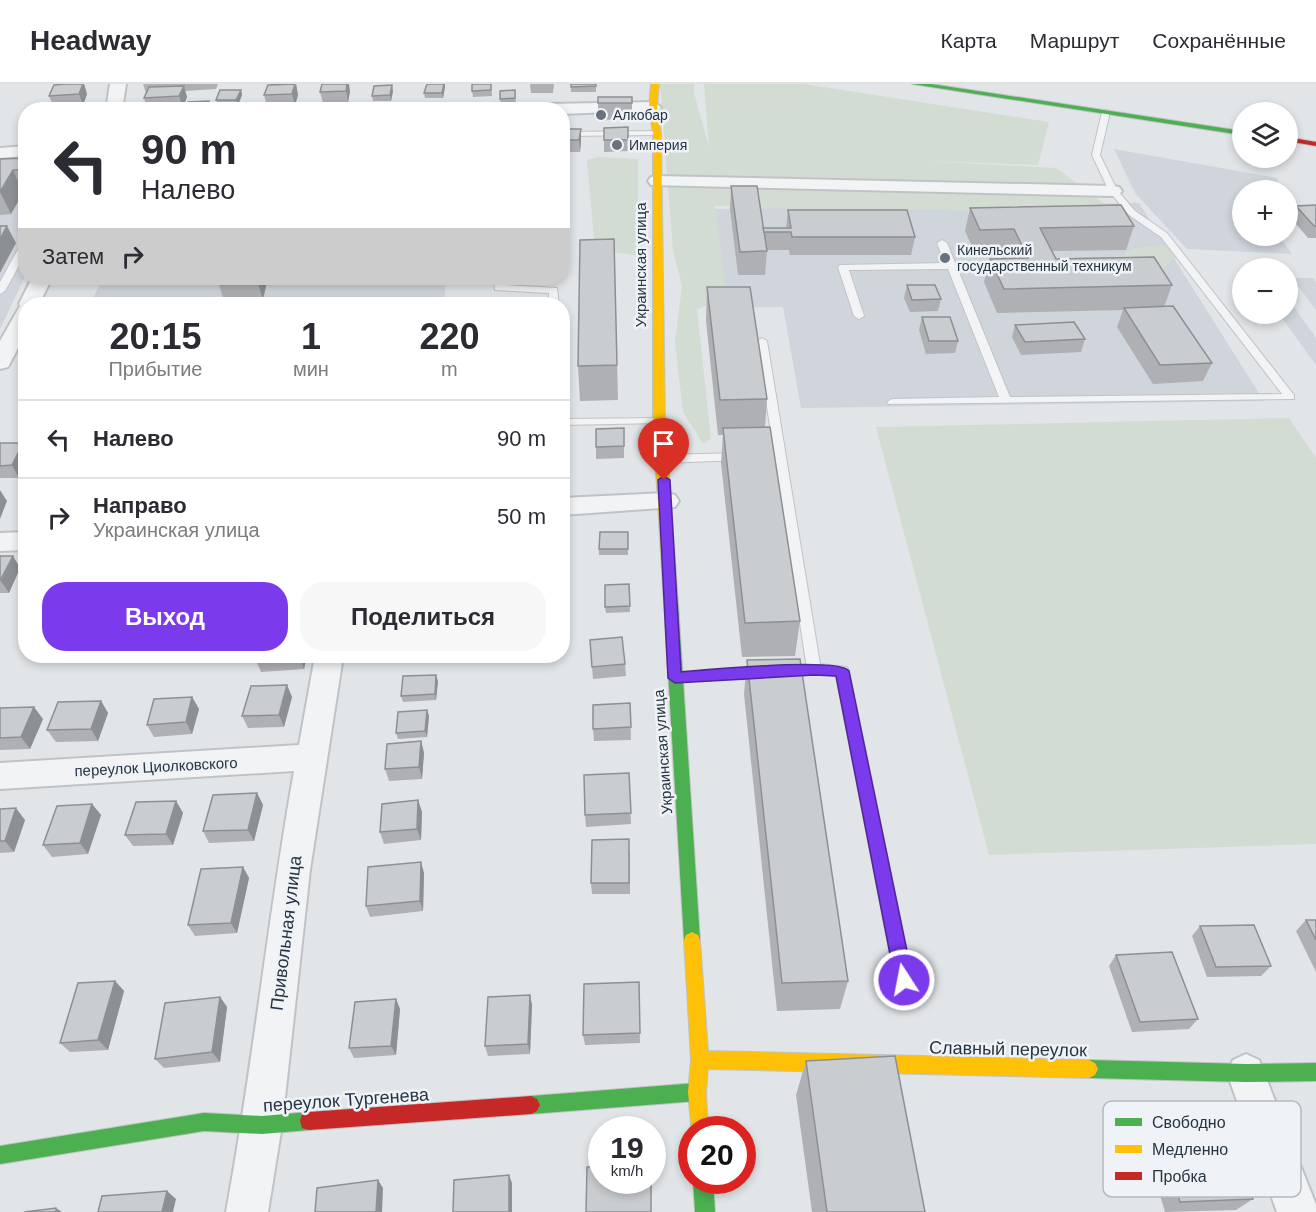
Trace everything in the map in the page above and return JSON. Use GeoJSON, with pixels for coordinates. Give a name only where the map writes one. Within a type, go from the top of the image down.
{"type":"FeatureCollection","features":[{"type":"Feature","properties":{"kind":"main road","name":"Украинская улица"},"geometry":{"type":"LineString","coordinates":[[655,84],[652,107],[657,133],[659,421],[666,501],[700,1060],[697,1092],[698,1116]]}},
{"type":"Feature","properties":{"kind":"main road"},"geometry":{"type":"LineString","coordinates":[[916,84],[1232,131]]}},
{"type":"Feature","properties":{"kind":"main road"},"geometry":{"type":"LineString","coordinates":[[1298,141],[1313,143]]}},
{"type":"Feature","properties":{"kind":"main road","name":"Славный переулок"},"geometry":{"type":"LineString","coordinates":[[700,1060],[1246,1073],[1316,1072]]}},
{"type":"Feature","properties":{"kind":"main road","name":"переулок Тургенева"},"geometry":{"type":"LineString","coordinates":[[0,1155],[204,1122],[262,1125],[697,1092]]}},
{"type":"Feature","properties":{"kind":"main road"},"geometry":{"type":"LineString","coordinates":[[703,1194],[705,1212]]}},
{"type":"Feature","properties":{"kind":"street"},"geometry":{"type":"LineString","coordinates":[[115,102],[118,84]]}},
{"type":"Feature","properties":{"kind":"street"},"geometry":{"type":"LineString","coordinates":[[570,108],[652,107]]}},
{"type":"Feature","properties":{"kind":"street"},"geometry":{"type":"LineString","coordinates":[[0,153],[18,152]]}},
{"type":"Feature","properties":{"kind":"street"},"geometry":{"type":"LineString","coordinates":[[657,181],[1113,190]]}},
{"type":"Feature","properties":{"kind":"street"},"geometry":{"type":"LineString","coordinates":[[0,362],[18,327]]}},
{"type":"Feature","properties":{"kind":"street"},"geometry":{"type":"LineString","coordinates":[[570,507],[666,501]]}},
{"type":"Feature","properties":{"kind":"street"},"geometry":{"type":"LineString","coordinates":[[0,542],[18,541]]}},
{"type":"Feature","properties":{"kind":"street","name":"Привольная улица"},"geometry":{"type":"LineString","coordinates":[[247,1212],[262,1125],[293,870],[328,663]]}},
{"type":"Feature","properties":{"kind":"street","name":"переулок Циолковского"},"geometry":{"type":"LineString","coordinates":[[0,776],[312,757]]}},
{"type":"Feature","properties":{"kind":"street"},"geometry":{"type":"LineString","coordinates":[[1246,1073],[1256,1101]]}},
{"type":"Feature","properties":{"kind":"street"},"geometry":{"type":"LineString","coordinates":[[1292,1197],[1298,1212]]}},
{"type":"Feature","properties":{"kind":"lane"},"geometry":{"type":"LineString","coordinates":[[892,402],[1290,397],[1164,235],[1132,213],[1113,190],[1096,155],[1106,112]]}},
{"type":"Feature","properties":{"kind":"lane"},"geometry":{"type":"LineString","coordinates":[[570,134],[657,133]]}},
{"type":"Feature","properties":{"kind":"lane"},"geometry":{"type":"LineString","coordinates":[[942,243],[1006,401]]}},
{"type":"Feature","properties":{"kind":"lane"},"geometry":{"type":"LineString","coordinates":[[0,291],[18,258]]}},
{"type":"Feature","properties":{"kind":"lane"},"geometry":{"type":"LineString","coordinates":[[859,316],[843,267],[951,266]]}},
{"type":"Feature","properties":{"kind":"lane"},"geometry":{"type":"LineString","coordinates":[[498,285],[498,288],[554,290],[554,297]]}},
{"type":"Feature","properties":{"kind":"lane"},"geometry":{"type":"LineString","coordinates":[[762,341],[768,457],[809,670],[842,671],[904,980]]}},
{"type":"Feature","properties":{"kind":"lane"},"geometry":{"type":"LineString","coordinates":[[570,422],[659,421]]}},
{"type":"Feature","properties":{"kind":"lane"},"geometry":{"type":"LineString","coordinates":[[662,459],[768,457]]}},
{"type":"Feature","properties":{"kind":"lane"},"geometry":{"type":"LineString","coordinates":[[675,678],[780,671]]}},
{"type":"Feature","properties":{"kind":"shaded area"},"geometry":{"type":"Polygon","coordinates":[[[660,84],[694,84],[694,93],[709,147],[704,84],[804,84],[1049,122],[1038,165],[926,161],[1056,168],[1117,213],[1041,214],[931,209],[857,211],[715,206],[726,294],[697,310],[711,439],[703,444],[683,412],[675,342],[682,286],[673,251],[660,84]]]}},
{"type":"Feature","properties":{"kind":"shaded area"},"geometry":{"type":"Polygon","coordinates":[[[1114,149],[1277,178],[1278,180],[1232,180],[1232,246],[1286,246],[1292,254],[1187,249],[1135,193],[1114,149]]]}},
{"type":"Feature","properties":{"kind":"shaded area"},"geometry":{"type":"Polygon","coordinates":[[[599,157],[638,159],[638,199],[643,229],[641,256],[595,250],[587,160],[599,157]]]}},
{"type":"Feature","properties":{"kind":"shaded area"},"geometry":{"type":"Polygon","coordinates":[[[18,165],[18,285],[21,285],[0,329],[0,166],[18,165]]]}},
{"type":"Feature","properties":{"kind":"shaded area","name":"Кинельский государственный техникум"},"geometry":{"type":"Polygon","coordinates":[[[1139,203],[1264,401],[801,408],[783,307],[721,308],[710,209],[1139,203]]]}},
{"type":"Feature","properties":{"kind":"shaded area"},"geometry":{"type":"Polygon","coordinates":[[[1166,245],[1179,255],[1162,269],[1128,269],[1115,259],[1136,248],[1166,245]]]}},
{"type":"Feature","properties":{"kind":"shaded area"},"geometry":{"type":"Polygon","coordinates":[[[1298,278],[1313,278],[1316,282],[1316,310],[1298,286],[1298,278]]]}},
{"type":"Feature","properties":{"kind":"shaded area"},"geometry":{"type":"Polygon","coordinates":[[[100,285],[445,285],[445,297],[94,297],[100,285]]]}},
{"type":"Feature","properties":{"kind":"shaded area"},"geometry":{"type":"Polygon","coordinates":[[[1298,313],[1316,338],[1316,365],[1286,324],[1298,324],[1298,313]]]}},
{"type":"Feature","properties":{"kind":"shaded area"},"geometry":{"type":"Polygon","coordinates":[[[1289,418],[1316,458],[1316,844],[989,855],[876,427],[1289,418]]]}},
{"type":"Feature","properties":{"kind":"building"},"geometry":{"type":"Polygon","coordinates":[[[83,84],[79,94],[49,96],[54,85],[83,84]]]}},
{"type":"Feature","properties":{"kind":"building"},"geometry":{"type":"Polygon","coordinates":[[[295,84],[292,94],[264,95],[268,85],[295,84]]]}},
{"type":"Feature","properties":{"kind":"building"},"geometry":{"type":"Polygon","coordinates":[[[322,84],[347,84],[346,91],[320,92],[322,84]]]}},
{"type":"Feature","properties":{"kind":"building"},"geometry":{"type":"Polygon","coordinates":[[[427,84],[444,84],[442,93],[424,93],[427,84]]]}},
{"type":"Feature","properties":{"kind":"building"},"geometry":{"type":"Polygon","coordinates":[[[472,84],[491,84],[491,90],[472,91],[472,84]]]}},
{"type":"Feature","properties":{"kind":"building"},"geometry":{"type":"Polygon","coordinates":[[[571,84],[596,84],[596,86],[571,87],[571,84]]]}},
{"type":"Feature","properties":{"kind":"building"},"geometry":{"type":"Polygon","coordinates":[[[392,85],[390,95],[372,96],[374,86],[392,85]]]}},
{"type":"Feature","properties":{"kind":"building"},"geometry":{"type":"Polygon","coordinates":[[[184,86],[179,96],[144,98],[149,87],[184,86]]]}},
{"type":"Feature","properties":{"kind":"building"},"geometry":{"type":"Polygon","coordinates":[[[220,90],[241,90],[236,100],[216,100],[220,90]]]}},
{"type":"Feature","properties":{"kind":"building"},"geometry":{"type":"Polygon","coordinates":[[[515,90],[515,98],[500,99],[500,91],[515,90]]]}},
{"type":"Feature","properties":{"kind":"building"},"geometry":{"type":"Polygon","coordinates":[[[598,97],[632,97],[632,103],[598,103],[598,97]]]}},
{"type":"Feature","properties":{"kind":"building"},"geometry":{"type":"Polygon","coordinates":[[[628,127],[628,140],[604,140],[604,128],[628,127]]]}},
{"type":"Feature","properties":{"kind":"building"},"geometry":{"type":"Polygon","coordinates":[[[570,129],[581,129],[579,140],[570,140],[570,129]]]}},
{"type":"Feature","properties":{"kind":"building"},"geometry":{"type":"Polygon","coordinates":[[[18,158],[18,170],[13,170],[0,192],[0,159],[18,158]]]}},
{"type":"Feature","properties":{"kind":"building"},"geometry":{"type":"Polygon","coordinates":[[[731,186],[757,186],[767,251],[740,252],[731,186]]]}},
{"type":"Feature","properties":{"kind":"building"},"geometry":{"type":"Polygon","coordinates":[[[1121,205],[1134,226],[1040,228],[1056,259],[1154,257],[1172,285],[1004,289],[990,259],[1028,258],[1014,229],[980,230],[970,208],[1121,205]]]}},
{"type":"Feature","properties":{"kind":"building"},"geometry":{"type":"Polygon","coordinates":[[[1316,205],[1316,226],[1298,208],[1298,206],[1316,205]]]}},
{"type":"Feature","properties":{"kind":"building"},"geometry":{"type":"Polygon","coordinates":[[[788,210],[907,210],[915,237],[792,237],[791,232],[764,232],[763,228],[791,228],[788,210]]]}},
{"type":"Feature","properties":{"kind":"building"},"geometry":{"type":"Polygon","coordinates":[[[0,226],[7,226],[0,239],[0,226]]]}},
{"type":"Feature","properties":{"kind":"building"},"geometry":{"type":"Polygon","coordinates":[[[614,239],[617,365],[578,366],[580,240],[614,239]]]}},
{"type":"Feature","properties":{"kind":"building"},"geometry":{"type":"Polygon","coordinates":[[[907,285],[935,285],[941,299],[912,300],[907,285]]]}},
{"type":"Feature","properties":{"kind":"building"},"geometry":{"type":"Polygon","coordinates":[[[707,287],[750,287],[767,399],[720,400],[707,287]]]}},
{"type":"Feature","properties":{"kind":"building"},"geometry":{"type":"Polygon","coordinates":[[[1173,306],[1212,363],[1160,365],[1124,308],[1173,306]]]}},
{"type":"Feature","properties":{"kind":"building"},"geometry":{"type":"Polygon","coordinates":[[[922,317],[950,317],[958,341],[929,341],[922,317]]]}},
{"type":"Feature","properties":{"kind":"building"},"geometry":{"type":"Polygon","coordinates":[[[1074,322],[1085,339],[1025,342],[1015,325],[1074,322]]]}},
{"type":"Feature","properties":{"kind":"building"},"geometry":{"type":"Polygon","coordinates":[[[770,427],[800,621],[745,623],[723,428],[770,427]]]}},
{"type":"Feature","properties":{"kind":"building"},"geometry":{"type":"Polygon","coordinates":[[[624,428],[624,446],[596,447],[596,429],[624,428]]]}},
{"type":"Feature","properties":{"kind":"building"},"geometry":{"type":"Polygon","coordinates":[[[0,443],[18,443],[18,453],[12,465],[0,466],[0,443]]]}},
{"type":"Feature","properties":{"kind":"building"},"geometry":{"type":"Polygon","coordinates":[[[600,532],[628,532],[628,549],[599,549],[600,532]]]}},
{"type":"Feature","properties":{"kind":"building"},"geometry":{"type":"Polygon","coordinates":[[[0,556],[13,556],[0,581],[0,556]]]}},
{"type":"Feature","properties":{"kind":"building"},"geometry":{"type":"Polygon","coordinates":[[[629,584],[630,606],[605,607],[605,585],[629,584]]]}},
{"type":"Feature","properties":{"kind":"building"},"geometry":{"type":"Polygon","coordinates":[[[622,637],[625,664],[592,667],[590,640],[622,637]]]}},
{"type":"Feature","properties":{"kind":"building"},"geometry":{"type":"Polygon","coordinates":[[[800,659],[848,981],[782,983],[747,660],[800,659]]]}},
{"type":"Feature","properties":{"kind":"building"},"geometry":{"type":"Polygon","coordinates":[[[436,675],[435,694],[401,696],[403,676],[436,675]]]}},
{"type":"Feature","properties":{"kind":"building"},"geometry":{"type":"Polygon","coordinates":[[[287,685],[279,715],[242,716],[251,686],[287,685]]]}},
{"type":"Feature","properties":{"kind":"building"},"geometry":{"type":"Polygon","coordinates":[[[192,697],[186,722],[147,725],[154,699],[192,697]]]}},
{"type":"Feature","properties":{"kind":"building"},"geometry":{"type":"Polygon","coordinates":[[[101,701],[91,729],[47,730],[58,702],[101,701]]]}},
{"type":"Feature","properties":{"kind":"building"},"geometry":{"type":"Polygon","coordinates":[[[630,703],[631,727],[593,729],[593,705],[630,703]]]}},
{"type":"Feature","properties":{"kind":"building"},"geometry":{"type":"Polygon","coordinates":[[[34,707],[21,737],[0,738],[0,708],[34,707]]]}},
{"type":"Feature","properties":{"kind":"building"},"geometry":{"type":"Polygon","coordinates":[[[427,710],[425,731],[396,733],[398,712],[427,710]]]}},
{"type":"Feature","properties":{"kind":"building"},"geometry":{"type":"Polygon","coordinates":[[[421,741],[419,767],[385,769],[387,744],[421,741]]]}},
{"type":"Feature","properties":{"kind":"building"},"geometry":{"type":"Polygon","coordinates":[[[629,773],[631,813],[585,815],[584,775],[629,773]]]}},
{"type":"Feature","properties":{"kind":"building"},"geometry":{"type":"Polygon","coordinates":[[[257,793],[248,830],[203,831],[213,795],[257,793]]]}},
{"type":"Feature","properties":{"kind":"building"},"geometry":{"type":"Polygon","coordinates":[[[418,800],[417,829],[380,832],[382,804],[418,800]]]}},
{"type":"Feature","properties":{"kind":"building"},"geometry":{"type":"Polygon","coordinates":[[[176,801],[166,834],[125,835],[136,802],[176,801]]]}},
{"type":"Feature","properties":{"kind":"building"},"geometry":{"type":"Polygon","coordinates":[[[92,804],[80,843],[43,845],[57,806],[92,804]]]}},
{"type":"Feature","properties":{"kind":"building"},"geometry":{"type":"Polygon","coordinates":[[[16,808],[5,841],[0,841],[0,809],[16,808]]]}},
{"type":"Feature","properties":{"kind":"building"},"geometry":{"type":"Polygon","coordinates":[[[629,839],[629,883],[591,883],[592,840],[629,839]]]}},
{"type":"Feature","properties":{"kind":"building"},"geometry":{"type":"Polygon","coordinates":[[[421,862],[420,901],[366,906],[368,867],[421,862]]]}},
{"type":"Feature","properties":{"kind":"building"},"geometry":{"type":"Polygon","coordinates":[[[243,867],[231,923],[188,925],[201,869],[243,867]]]}},
{"type":"Feature","properties":{"kind":"building"},"geometry":{"type":"Polygon","coordinates":[[[1306,920],[1316,920],[1316,940],[1306,920]]]}},
{"type":"Feature","properties":{"kind":"building"},"geometry":{"type":"Polygon","coordinates":[[[1254,925],[1271,966],[1216,967],[1200,926],[1254,925]]]}},
{"type":"Feature","properties":{"kind":"building"},"geometry":{"type":"Polygon","coordinates":[[[1172,952],[1198,1019],[1140,1022],[1116,955],[1172,952]]]}},
{"type":"Feature","properties":{"kind":"building"},"geometry":{"type":"Polygon","coordinates":[[[115,981],[98,1040],[60,1043],[78,983],[115,981]]]}},
{"type":"Feature","properties":{"kind":"building"},"geometry":{"type":"Polygon","coordinates":[[[639,982],[640,1033],[583,1035],[584,984],[639,982]]]}},
{"type":"Feature","properties":{"kind":"building"},"geometry":{"type":"Polygon","coordinates":[[[530,995],[528,1044],[485,1046],[488,997],[530,995]]]}},
{"type":"Feature","properties":{"kind":"building"},"geometry":{"type":"Polygon","coordinates":[[[220,997],[212,1052],[155,1059],[165,1003],[220,997]]]}},
{"type":"Feature","properties":{"kind":"building"},"geometry":{"type":"Polygon","coordinates":[[[396,999],[391,1046],[349,1048],[355,1002],[396,999]]]}},
{"type":"Feature","properties":{"kind":"building"},"geometry":{"type":"Polygon","coordinates":[[[895,1056],[925,1212],[827,1212],[806,1061],[895,1056]]]}},
{"type":"Feature","properties":{"kind":"building"},"geometry":{"type":"Polygon","coordinates":[[[587,1167],[588,1194],[651,1194],[651,1212],[586,1212],[587,1167]]]}},
{"type":"Feature","properties":{"kind":"building"},"geometry":{"type":"Polygon","coordinates":[[[509,1175],[509,1212],[453,1212],[454,1180],[509,1175]]]}},
{"type":"Feature","properties":{"kind":"building"},"geometry":{"type":"Polygon","coordinates":[[[378,1180],[376,1212],[315,1212],[317,1188],[378,1180]]]}},
{"type":"Feature","properties":{"kind":"building"},"geometry":{"type":"Polygon","coordinates":[[[167,1191],[162,1212],[98,1212],[102,1196],[167,1191]]]}},
{"type":"Feature","properties":{"kind":"building"},"geometry":{"type":"Polygon","coordinates":[[[1178,1197],[1252,1197],[1253,1199],[1180,1202],[1178,1197]]]}},
{"type":"Feature","properties":{"kind":"building"},"geometry":{"type":"Polygon","coordinates":[[[56,1208],[56,1212],[24,1212],[56,1208]]]}},
{"type":"Feature","properties":{"kind":"traffic: fast"},"geometry":{"type":"LineString","coordinates":[[916,84],[1232,131]]}},
{"type":"Feature","properties":{"kind":"traffic: fast"},"geometry":{"type":"LineString","coordinates":[[671,603],[692,940]]}},
{"type":"Feature","properties":{"kind":"traffic: fast"},"geometry":{"type":"LineString","coordinates":[[1089,1069],[1246,1073],[1316,1072]]}},
{"type":"Feature","properties":{"kind":"traffic: fast"},"geometry":{"type":"LineString","coordinates":[[531,1105],[697,1092]]}},
{"type":"Feature","properties":{"kind":"traffic: fast"},"geometry":{"type":"LineString","coordinates":[[0,1155],[204,1122],[262,1125],[309,1121]]}},
{"type":"Feature","properties":{"kind":"traffic: fast"},"geometry":{"type":"LineString","coordinates":[[704,1194],[705,1212]]}},
{"type":"Feature","properties":{"kind":"traffic: slow"},"geometry":{"type":"LineString","coordinates":[[655,84],[653,107],[657,133],[659,421],[671,603]]}},
{"type":"Feature","properties":{"kind":"traffic: slow"},"geometry":{"type":"LineString","coordinates":[[692,940],[700,1060],[697,1092],[698,1116]]}},
{"type":"Feature","properties":{"kind":"traffic: slow"},"geometry":{"type":"LineString","coordinates":[[700,1060],[1089,1069]]}},
{"type":"Feature","properties":{"kind":"traffic: jam"},"geometry":{"type":"LineString","coordinates":[[1298,141],[1316,144]]}},
{"type":"Feature","properties":{"kind":"traffic: jam"},"geometry":{"type":"LineString","coordinates":[[309,1121],[531,1105]]}},
{"type":"Feature","properties":{"kind":"place","name":"Алкобар"},"geometry":{"type":"Point","coordinates":[601,115]}},
{"type":"Feature","properties":{"kind":"place","name":"Империя"},"geometry":{"type":"Point","coordinates":[617,145]}},
{"type":"Feature","properties":{"kind":"place","name":"Кинельский государственный техникум"},"geometry":{"type":"Point","coordinates":[945,258]}},
{"type":"Feature","properties":{"kind":"route"},"geometry":{"type":"LineString","coordinates":[[664,480],[675,678],[814,669],[842,671],[904,980]]}}]}
